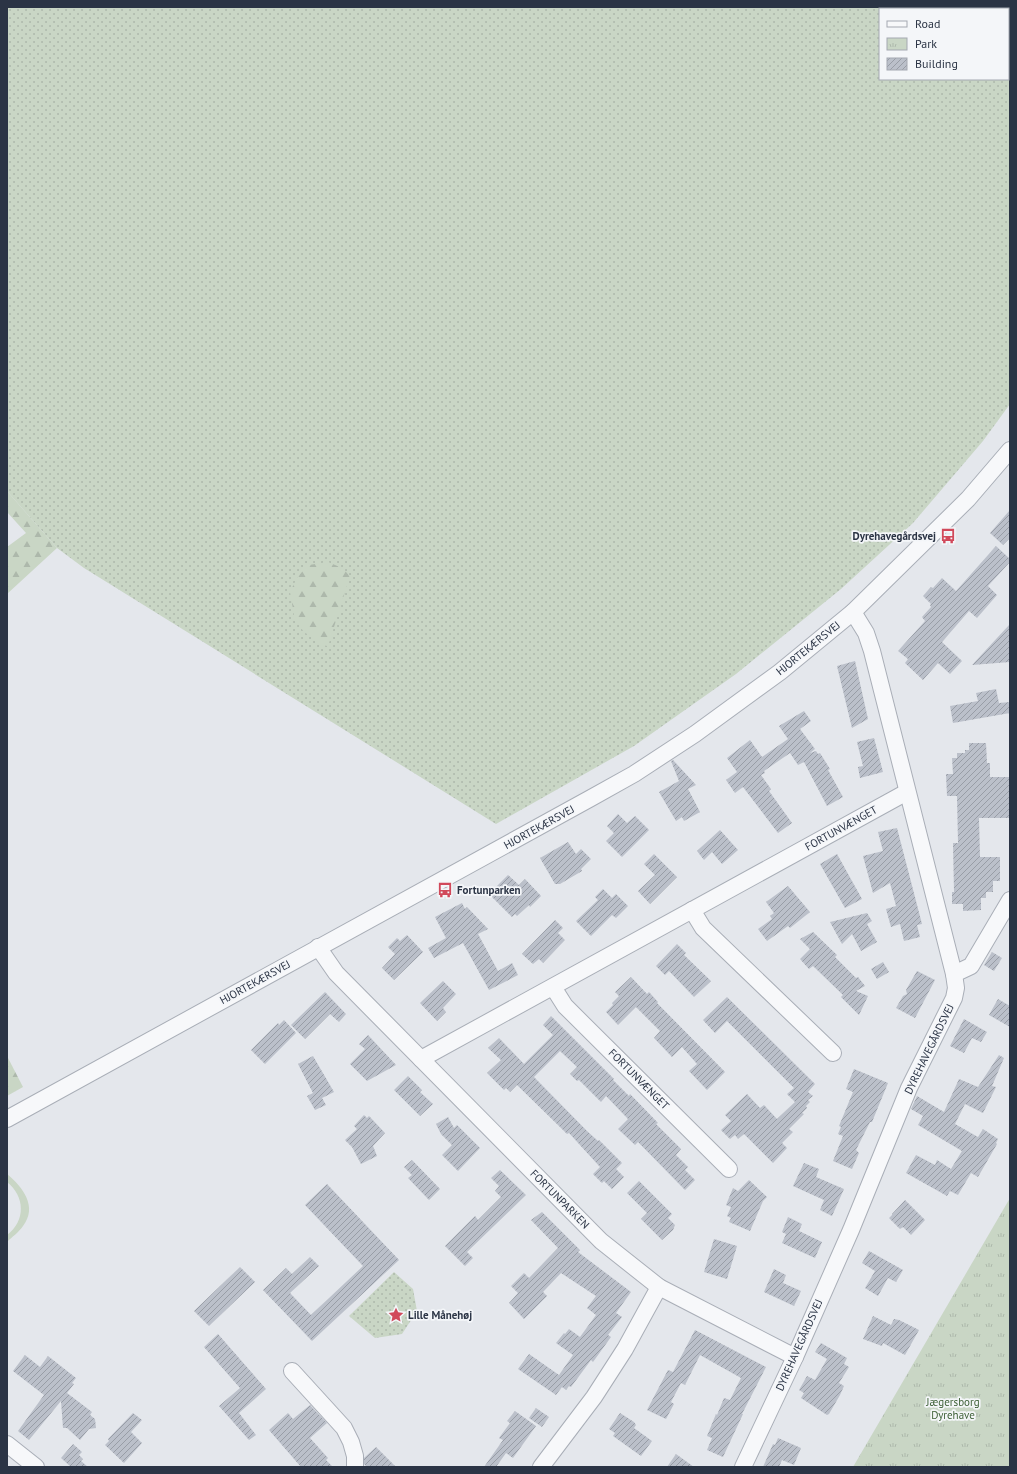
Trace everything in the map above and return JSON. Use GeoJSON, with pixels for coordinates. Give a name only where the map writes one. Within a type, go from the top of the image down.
{"type":"FeatureCollection","features":[{"type":"Feature","properties":{"kind":"street","name":"HJORTEKÆRSVEJ"},"geometry":{"type":"LineString","coordinates":[[7,1119],[634,774],[695,734],[774,676],[853,612],[968,499],[1010,450]]}},
{"type":"Feature","properties":{"kind":"street","name":"DYREHAVEGÅRDSVEJ"},"geometry":{"type":"LineString","coordinates":[[743,1467],[795,1356],[851,1230],[909,1088],[954,998],[956,988],[954,974],[872,651],[866,633],[853,612]]}},
{"type":"Feature","properties":{"kind":"street","name":"FORTUNVÆNGET"},"geometry":{"type":"LineString","coordinates":[[421,1059],[907,792]]}},
{"type":"Feature","properties":{"kind":"street"},"geometry":{"type":"LineString","coordinates":[[954,974],[971,966],[1010,900]]}},
{"type":"Feature","properties":{"kind":"street"},"geometry":{"type":"LineString","coordinates":[[692,910],[702,928],[833,1053]]}},
{"type":"Feature","properties":{"kind":"street","name":"FORTUNPARKEN"},"geometry":{"type":"LineString","coordinates":[[318,948],[336,973],[601,1241],[659,1287],[795,1356]]}},
{"type":"Feature","properties":{"kind":"street","name":"FORTUNVÆNGET"},"geometry":{"type":"LineString","coordinates":[[553,987],[565,1006],[729,1169]]}},
{"type":"Feature","properties":{"kind":"street"},"geometry":{"type":"LineString","coordinates":[[541,1467],[594,1397],[625,1349],[659,1287]]}},
{"type":"Feature","properties":{"kind":"street"},"geometry":{"type":"LineString","coordinates":[[292,1371],[344,1428],[351,1442],[355,1456],[355,1467]]}},
{"type":"Feature","properties":{"kind":"street"},"geometry":{"type":"LineString","coordinates":[[7,1444],[36,1467]]}},
{"type":"Feature","properties":{"kind":"green space"},"geometry":{"type":"Polygon","coordinates":[[[7,7],[1010,7],[1010,404],[983,441],[913,523],[841,589],[736,674],[634,746],[496,824],[84,568],[57,548],[7,491],[7,7]]]}},
{"type":"Feature","properties":{"kind":"green space"},"geometry":{"type":"Polygon","coordinates":[[[7,491],[57,548],[7,594],[7,547],[26,533],[7,512],[7,491]]]}},
{"type":"Feature","properties":{"kind":"green space"},"geometry":{"type":"Polygon","coordinates":[[[328,562],[342,568],[350,576],[328,646],[322,645],[303,631],[294,615],[290,592],[298,576],[309,565],[328,562]]]}},
{"type":"Feature","properties":{"kind":"green space"},"geometry":{"type":"Polygon","coordinates":[[[7,1056],[23,1087],[7,1096],[7,1056]]]}},
{"type":"Feature","properties":{"kind":"green space"},"geometry":{"type":"Polygon","coordinates":[[[7,1174],[23,1191],[29,1205],[29,1212],[23,1226],[7,1242],[7,1235],[18,1223],[21,1208],[17,1194],[7,1182],[7,1174]]]}},
{"type":"Feature","properties":{"kind":"green space","name":"Jægersborg Dyrehave"},"geometry":{"type":"Polygon","coordinates":[[[1010,1198],[1010,1467],[853,1467],[1010,1198]]]}},
{"type":"Feature","properties":{"kind":"green space"},"geometry":{"type":"Polygon","coordinates":[[[394,1272],[413,1289],[417,1311],[402,1334],[375,1338],[349,1316],[394,1272]]]}},
{"type":"Feature","properties":{"kind":"building"},"geometry":{"type":"Polygon","coordinates":[[[1010,510],[1010,538],[1003,545],[990,533],[1010,510]]]}},
{"type":"Feature","properties":{"kind":"building"},"geometry":{"type":"Polygon","coordinates":[[[996,546],[1010,559],[1010,562],[988,586],[997,595],[977,618],[969,611],[942,642],[962,661],[950,674],[938,663],[923,680],[905,663],[908,659],[898,651],[925,621],[922,617],[931,607],[931,604],[923,596],[942,578],[956,591],[996,546]]]}},
{"type":"Feature","properties":{"kind":"building"},"geometry":{"type":"Polygon","coordinates":[[[1010,624],[1010,662],[972,665],[1010,624]]]}},
{"type":"Feature","properties":{"kind":"building"},"geometry":{"type":"Polygon","coordinates":[[[855,661],[868,719],[852,728],[837,666],[855,661]]]}},
{"type":"Feature","properties":{"kind":"building"},"geometry":{"type":"Polygon","coordinates":[[[996,689],[999,703],[1010,702],[1010,713],[953,723],[950,706],[978,701],[976,693],[996,689]]]}},
{"type":"Feature","properties":{"kind":"building"},"geometry":{"type":"Polygon","coordinates":[[[804,711],[811,721],[800,729],[815,749],[810,753],[816,751],[818,754],[820,753],[830,769],[828,770],[843,797],[827,806],[804,762],[798,765],[790,753],[764,771],[765,773],[761,775],[771,789],[769,791],[792,823],[778,833],[743,787],[735,793],[726,780],[737,772],[727,758],[750,740],[762,757],[788,739],[779,726],[804,711]]]}},
{"type":"Feature","properties":{"kind":"building"},"geometry":{"type":"Polygon","coordinates":[[[874,738],[883,772],[860,778],[858,767],[863,766],[857,742],[874,738]]]}},
{"type":"Feature","properties":{"kind":"building"},"geometry":{"type":"Polygon","coordinates":[[[969,743],[986,743],[987,763],[990,763],[990,777],[1010,777],[1010,818],[979,818],[980,857],[1000,857],[1000,881],[993,881],[993,892],[986,892],[986,898],[981,898],[981,910],[963,911],[963,904],[952,904],[952,892],[954,892],[953,843],[958,843],[957,796],[947,796],[946,774],[953,774],[952,758],[957,758],[957,753],[965,753],[965,750],[969,750],[969,743]]]}},
{"type":"Feature","properties":{"kind":"building"},"geometry":{"type":"Polygon","coordinates":[[[673,760],[696,785],[688,789],[700,812],[684,821],[682,817],[676,821],[659,792],[679,781],[671,761],[673,760]]]}},
{"type":"Feature","properties":{"kind":"building"},"geometry":{"type":"Polygon","coordinates":[[[618,814],[627,823],[635,816],[649,830],[622,857],[606,841],[614,833],[607,826],[618,814]]]}},
{"type":"Feature","properties":{"kind":"building"},"geometry":{"type":"Polygon","coordinates":[[[897,828],[922,924],[917,925],[920,937],[904,941],[900,924],[891,927],[886,909],[896,906],[890,883],[873,893],[863,856],[883,851],[878,832],[897,828]]]}},
{"type":"Feature","properties":{"kind":"building"},"geometry":{"type":"Polygon","coordinates":[[[720,830],[738,850],[722,864],[712,852],[704,860],[697,851],[720,830]]]}},
{"type":"Feature","properties":{"kind":"building"},"geometry":{"type":"Polygon","coordinates":[[[568,842],[576,854],[581,849],[591,859],[581,869],[582,871],[560,884],[555,884],[540,858],[568,842]]]}},
{"type":"Feature","properties":{"kind":"building"},"geometry":{"type":"Polygon","coordinates":[[[654,854],[677,877],[650,904],[638,891],[655,875],[644,864],[654,854]]]}},
{"type":"Feature","properties":{"kind":"building"},"geometry":{"type":"Polygon","coordinates":[[[837,854],[862,899],[845,908],[820,864],[837,854]]]}},
{"type":"Feature","properties":{"kind":"building"},"geometry":{"type":"Polygon","coordinates":[[[508,875],[519,885],[525,879],[541,896],[530,907],[529,905],[517,916],[515,914],[512,917],[489,894],[508,875]]]}},
{"type":"Feature","properties":{"kind":"building"},"geometry":{"type":"Polygon","coordinates":[[[788,886],[810,912],[790,928],[788,926],[767,941],[758,929],[772,919],[770,916],[774,913],[766,902],[788,886]]]}},
{"type":"Feature","properties":{"kind":"building"},"geometry":{"type":"Polygon","coordinates":[[[603,889],[612,898],[616,894],[628,906],[616,918],[612,915],[591,936],[576,921],[598,900],[595,897],[603,889]]]}},
{"type":"Feature","properties":{"kind":"building"},"geometry":{"type":"Polygon","coordinates":[[[462,903],[465,909],[467,907],[488,929],[478,934],[498,971],[512,963],[518,975],[489,990],[463,943],[434,958],[428,948],[446,938],[435,917],[462,903]]]}},
{"type":"Feature","properties":{"kind":"building"},"geometry":{"type":"Polygon","coordinates":[[[867,913],[872,921],[867,924],[877,942],[861,951],[852,934],[842,944],[830,922],[867,913]]]}},
{"type":"Feature","properties":{"kind":"building"},"geometry":{"type":"Polygon","coordinates":[[[555,920],[563,928],[558,933],[565,940],[543,963],[539,959],[533,964],[522,954],[555,920]]]}},
{"type":"Feature","properties":{"kind":"building"},"geometry":{"type":"Polygon","coordinates":[[[813,932],[837,955],[835,957],[856,978],[858,977],[865,986],[856,991],[868,996],[859,1015],[841,997],[843,995],[813,966],[809,969],[800,959],[810,949],[800,939],[813,932]]]}},
{"type":"Feature","properties":{"kind":"building"},"geometry":{"type":"Polygon","coordinates":[[[407,935],[423,952],[394,980],[382,968],[395,954],[388,947],[397,938],[400,941],[407,935]]]}},
{"type":"Feature","properties":{"kind":"building"},"geometry":{"type":"Polygon","coordinates":[[[677,944],[686,953],[684,955],[711,981],[694,997],[669,971],[665,975],[656,966],[677,944]]]}},
{"type":"Feature","properties":{"kind":"building"},"geometry":{"type":"Polygon","coordinates":[[[992,952],[1002,958],[994,971],[984,965],[992,952]]]}},
{"type":"Feature","properties":{"kind":"building"},"geometry":{"type":"Polygon","coordinates":[[[883,962],[889,972],[877,979],[871,969],[883,962]]]}},
{"type":"Feature","properties":{"kind":"building"},"geometry":{"type":"Polygon","coordinates":[[[917,971],[935,980],[915,1018],[896,1008],[903,996],[907,994],[906,990],[917,971]]]}},
{"type":"Feature","properties":{"kind":"building"},"geometry":{"type":"Polygon","coordinates":[[[631,977],[647,994],[649,992],[658,1002],[657,1003],[725,1072],[707,1090],[689,1071],[697,1064],[682,1047],[672,1057],[654,1038],[660,1031],[636,1007],[618,1025],[606,1012],[619,996],[615,992],[631,977]]]}},
{"type":"Feature","properties":{"kind":"building"},"geometry":{"type":"Polygon","coordinates":[[[443,981],[456,994],[443,1008],[446,1012],[437,1021],[420,1003],[443,981]]]}},
{"type":"Feature","properties":{"kind":"building"},"geometry":{"type":"Polygon","coordinates":[[[325,992],[346,1014],[339,1022],[330,1014],[305,1039],[291,1025],[325,992]]]}},
{"type":"Feature","properties":{"kind":"building"},"geometry":{"type":"Polygon","coordinates":[[[727,997],[815,1084],[808,1092],[813,1096],[808,1100],[810,1102],[802,1113],[804,1114],[789,1129],[793,1132],[782,1143],[787,1148],[773,1163],[744,1134],[738,1139],[735,1135],[730,1139],[721,1130],[731,1121],[725,1115],[747,1094],[760,1108],[764,1105],[777,1119],[795,1102],[787,1094],[794,1088],[727,1021],[715,1033],[703,1020],[727,997]]]}},
{"type":"Feature","properties":{"kind":"building"},"geometry":{"type":"Polygon","coordinates":[[[998,999],[1010,1006],[1010,1027],[989,1015],[998,999]]]}},
{"type":"Feature","properties":{"kind":"building"},"geometry":{"type":"Polygon","coordinates":[[[551,1016],[629,1096],[630,1094],[658,1123],[656,1124],[681,1149],[676,1155],[688,1167],[685,1170],[695,1180],[685,1190],[638,1142],[635,1145],[618,1129],[628,1119],[606,1096],[601,1102],[579,1080],[577,1081],[570,1074],[577,1067],[560,1051],[534,1077],[587,1131],[598,1141],[599,1140],[622,1163],[616,1169],[624,1177],[612,1189],[604,1181],[602,1183],[593,1174],[600,1167],[569,1133],[567,1134],[517,1085],[510,1092],[506,1088],[504,1090],[487,1073],[501,1060],[488,1048],[499,1038],[524,1064],[553,1035],[543,1025],[551,1016]]]}},
{"type":"Feature","properties":{"kind":"building"},"geometry":{"type":"Polygon","coordinates":[[[964,1019],[987,1032],[981,1042],[972,1038],[964,1053],[950,1046],[964,1019]]]}},
{"type":"Feature","properties":{"kind":"building"},"geometry":{"type":"Polygon","coordinates":[[[284,1020],[296,1033],[265,1064],[251,1050],[278,1023],[279,1025],[284,1020]]]}},
{"type":"Feature","properties":{"kind":"building"},"geometry":{"type":"Polygon","coordinates":[[[368,1035],[396,1065],[367,1081],[350,1064],[365,1049],[359,1044],[368,1035]]]}},
{"type":"Feature","properties":{"kind":"building"},"geometry":{"type":"Polygon","coordinates":[[[999,1055],[1004,1058],[992,1086],[996,1087],[983,1113],[965,1104],[955,1124],[978,1137],[983,1129],[998,1139],[997,1144],[978,1177],[971,1173],[958,1195],[950,1191],[947,1196],[906,1173],[916,1155],[935,1165],[937,1160],[951,1169],[962,1151],[918,1125],[923,1116],[911,1109],[917,1096],[944,1112],[959,1079],[978,1087],[999,1055]]]}},
{"type":"Feature","properties":{"kind":"building"},"geometry":{"type":"Polygon","coordinates":[[[313,1056],[334,1092],[322,1098],[326,1105],[315,1110],[307,1096],[313,1093],[298,1064],[313,1056]]]}},
{"type":"Feature","properties":{"kind":"building"},"geometry":{"type":"Polygon","coordinates":[[[854,1069],[888,1083],[872,1122],[870,1122],[856,1150],[859,1153],[852,1169],[833,1161],[843,1136],[838,1134],[841,1127],[839,1126],[853,1092],[846,1089],[854,1069]]]}},
{"type":"Feature","properties":{"kind":"building"},"geometry":{"type":"Polygon","coordinates":[[[408,1076],[422,1090],[420,1092],[433,1104],[420,1116],[394,1090],[408,1076]]]}},
{"type":"Feature","properties":{"kind":"building"},"geometry":{"type":"Polygon","coordinates":[[[364,1115],[367,1118],[369,1116],[385,1133],[373,1146],[377,1156],[361,1164],[352,1147],[345,1140],[357,1129],[354,1126],[364,1115]]]}},
{"type":"Feature","properties":{"kind":"building"},"geometry":{"type":"Polygon","coordinates":[[[448,1117],[454,1128],[457,1125],[480,1148],[458,1171],[442,1155],[452,1145],[441,1134],[436,1124],[448,1117]]]}},
{"type":"Feature","properties":{"kind":"building"},"geometry":{"type":"Polygon","coordinates":[[[412,1160],[440,1189],[429,1200],[408,1178],[412,1175],[404,1167],[412,1160]]]}},
{"type":"Feature","properties":{"kind":"building"},"geometry":{"type":"Polygon","coordinates":[[[804,1163],[819,1169],[816,1177],[844,1189],[832,1216],[820,1210],[824,1200],[793,1186],[804,1163]]]}},
{"type":"Feature","properties":{"kind":"building"},"geometry":{"type":"Polygon","coordinates":[[[500,1170],[526,1195],[467,1252],[473,1258],[465,1266],[445,1246],[475,1216],[478,1220],[501,1197],[495,1191],[499,1186],[491,1178],[500,1170]]]}},
{"type":"Feature","properties":{"kind":"building"},"geometry":{"type":"Polygon","coordinates":[[[749,1180],[767,1197],[763,1201],[750,1231],[729,1222],[731,1218],[727,1216],[731,1207],[726,1205],[733,1188],[738,1191],[749,1180]]]}},
{"type":"Feature","properties":{"kind":"building"},"geometry":{"type":"Polygon","coordinates":[[[639,1181],[672,1214],[668,1218],[675,1225],[673,1230],[662,1240],[641,1219],[647,1213],[627,1193],[639,1181]]]}},
{"type":"Feature","properties":{"kind":"building"},"geometry":{"type":"Polygon","coordinates":[[[327,1184],[399,1260],[312,1341],[263,1290],[286,1268],[292,1274],[310,1257],[319,1266],[290,1293],[311,1315],[363,1266],[305,1205],[327,1184]]]}},
{"type":"Feature","properties":{"kind":"building"},"geometry":{"type":"Polygon","coordinates":[[[905,1200],[925,1220],[911,1235],[903,1227],[900,1229],[889,1218],[905,1200]]]}},
{"type":"Feature","properties":{"kind":"building"},"geometry":{"type":"Polygon","coordinates":[[[542,1212],[580,1250],[578,1252],[631,1292],[616,1313],[622,1317],[608,1335],[611,1337],[593,1362],[591,1360],[571,1387],[569,1386],[566,1390],[562,1387],[556,1395],[518,1369],[529,1354],[559,1375],[573,1355],[556,1343],[569,1329],[580,1337],[596,1315],[587,1308],[596,1296],[561,1273],[543,1292],[547,1296],[524,1319],[509,1303],[518,1293],[511,1286],[524,1273],[529,1278],[558,1248],[531,1220],[542,1212]]]}},
{"type":"Feature","properties":{"kind":"building"},"geometry":{"type":"Polygon","coordinates":[[[788,1217],[802,1224],[799,1231],[822,1242],[815,1258],[782,1243],[786,1234],[782,1232],[788,1217]]]}},
{"type":"Feature","properties":{"kind":"building"},"geometry":{"type":"Polygon","coordinates":[[[714,1239],[737,1246],[727,1279],[704,1272],[714,1239]]]}},
{"type":"Feature","properties":{"kind":"building"},"geometry":{"type":"Polygon","coordinates":[[[869,1251],[903,1270],[896,1282],[888,1278],[878,1296],[865,1288],[875,1271],[862,1263],[869,1251]]]}},
{"type":"Feature","properties":{"kind":"building"},"geometry":{"type":"Polygon","coordinates":[[[240,1267],[255,1282],[209,1326],[194,1311],[240,1267]]]}},
{"type":"Feature","properties":{"kind":"building"},"geometry":{"type":"Polygon","coordinates":[[[774,1269],[786,1275],[783,1283],[801,1291],[794,1306],[764,1292],[774,1269]]]}},
{"type":"Feature","properties":{"kind":"building"},"geometry":{"type":"Polygon","coordinates":[[[873,1316],[891,1325],[894,1319],[899,1320],[919,1330],[905,1355],[883,1343],[882,1346],[863,1339],[873,1316]]]}},
{"type":"Feature","properties":{"kind":"building"},"geometry":{"type":"Polygon","coordinates":[[[695,1330],[766,1367],[742,1414],[723,1457],[707,1450],[712,1438],[707,1436],[724,1398],[730,1400],[741,1378],[700,1355],[685,1385],[681,1383],[671,1402],[674,1404],[666,1419],[647,1410],[668,1370],[673,1372],[695,1330]]]}},
{"type":"Feature","properties":{"kind":"building"},"geometry":{"type":"Polygon","coordinates":[[[218,1334],[266,1389],[239,1413],[256,1435],[249,1440],[219,1406],[240,1388],[204,1347],[218,1334]]]}},
{"type":"Feature","properties":{"kind":"building"},"geometry":{"type":"Polygon","coordinates":[[[821,1343],[847,1358],[844,1364],[849,1367],[839,1383],[844,1386],[840,1395],[827,1415],[801,1398],[804,1393],[799,1390],[807,1376],[815,1380],[827,1359],[815,1352],[821,1343]]]}},
{"type":"Feature","properties":{"kind":"building"},"geometry":{"type":"Polygon","coordinates":[[[25,1355],[40,1367],[48,1356],[76,1378],[72,1383],[74,1384],[67,1393],[92,1412],[90,1415],[95,1419],[96,1428],[89,1429],[80,1440],[67,1428],[63,1428],[61,1401],[29,1440],[18,1431],[44,1395],[13,1371],[25,1355]]]}},
{"type":"Feature","properties":{"kind":"building"},"geometry":{"type":"Polygon","coordinates":[[[310,1405],[327,1423],[310,1438],[328,1458],[326,1460],[333,1467],[301,1467],[269,1430],[288,1413],[293,1419],[310,1405]]]}},
{"type":"Feature","properties":{"kind":"building"},"geometry":{"type":"Polygon","coordinates":[[[536,1408],[549,1417],[542,1427],[529,1418],[536,1408]]]}},
{"type":"Feature","properties":{"kind":"building"},"geometry":{"type":"Polygon","coordinates":[[[515,1411],[536,1426],[513,1458],[506,1453],[496,1467],[484,1467],[503,1440],[499,1438],[510,1423],[507,1421],[515,1411]]]}},
{"type":"Feature","properties":{"kind":"building"},"geometry":{"type":"Polygon","coordinates":[[[133,1413],[142,1420],[131,1432],[142,1443],[124,1463],[105,1445],[109,1441],[108,1439],[133,1413]]]}},
{"type":"Feature","properties":{"kind":"building"},"geometry":{"type":"Polygon","coordinates":[[[620,1413],[634,1422],[636,1425],[634,1428],[652,1441],[641,1456],[613,1436],[615,1433],[609,1429],[620,1413]]]}},
{"type":"Feature","properties":{"kind":"building"},"geometry":{"type":"Polygon","coordinates":[[[778,1438],[801,1448],[794,1465],[782,1460],[779,1467],[763,1467],[773,1444],[775,1445],[778,1438]]]}},
{"type":"Feature","properties":{"kind":"building"},"geometry":{"type":"Polygon","coordinates":[[[73,1444],[82,1452],[79,1455],[83,1459],[81,1461],[88,1467],[71,1467],[61,1458],[73,1444]]]}},
{"type":"Feature","properties":{"kind":"building"},"geometry":{"type":"Polygon","coordinates":[[[376,1447],[396,1467],[367,1467],[364,1464],[364,1458],[376,1447]]]}},
{"type":"Feature","properties":{"kind":"building"},"geometry":{"type":"Polygon","coordinates":[[[676,1454],[694,1467],[667,1467],[676,1454]]]}},
{"type":"Feature","properties":{"kind":"place","name":"Dyrehavegårdsvej"},"geometry":{"type":"Point","coordinates":[948,536]}},
{"type":"Feature","properties":{"kind":"place","name":"Fortunparken"},"geometry":{"type":"Point","coordinates":[445,890]}},
{"type":"Feature","properties":{"kind":"place","name":"Lille Månehøj"},"geometry":{"type":"Point","coordinates":[396,1315]}}]}
